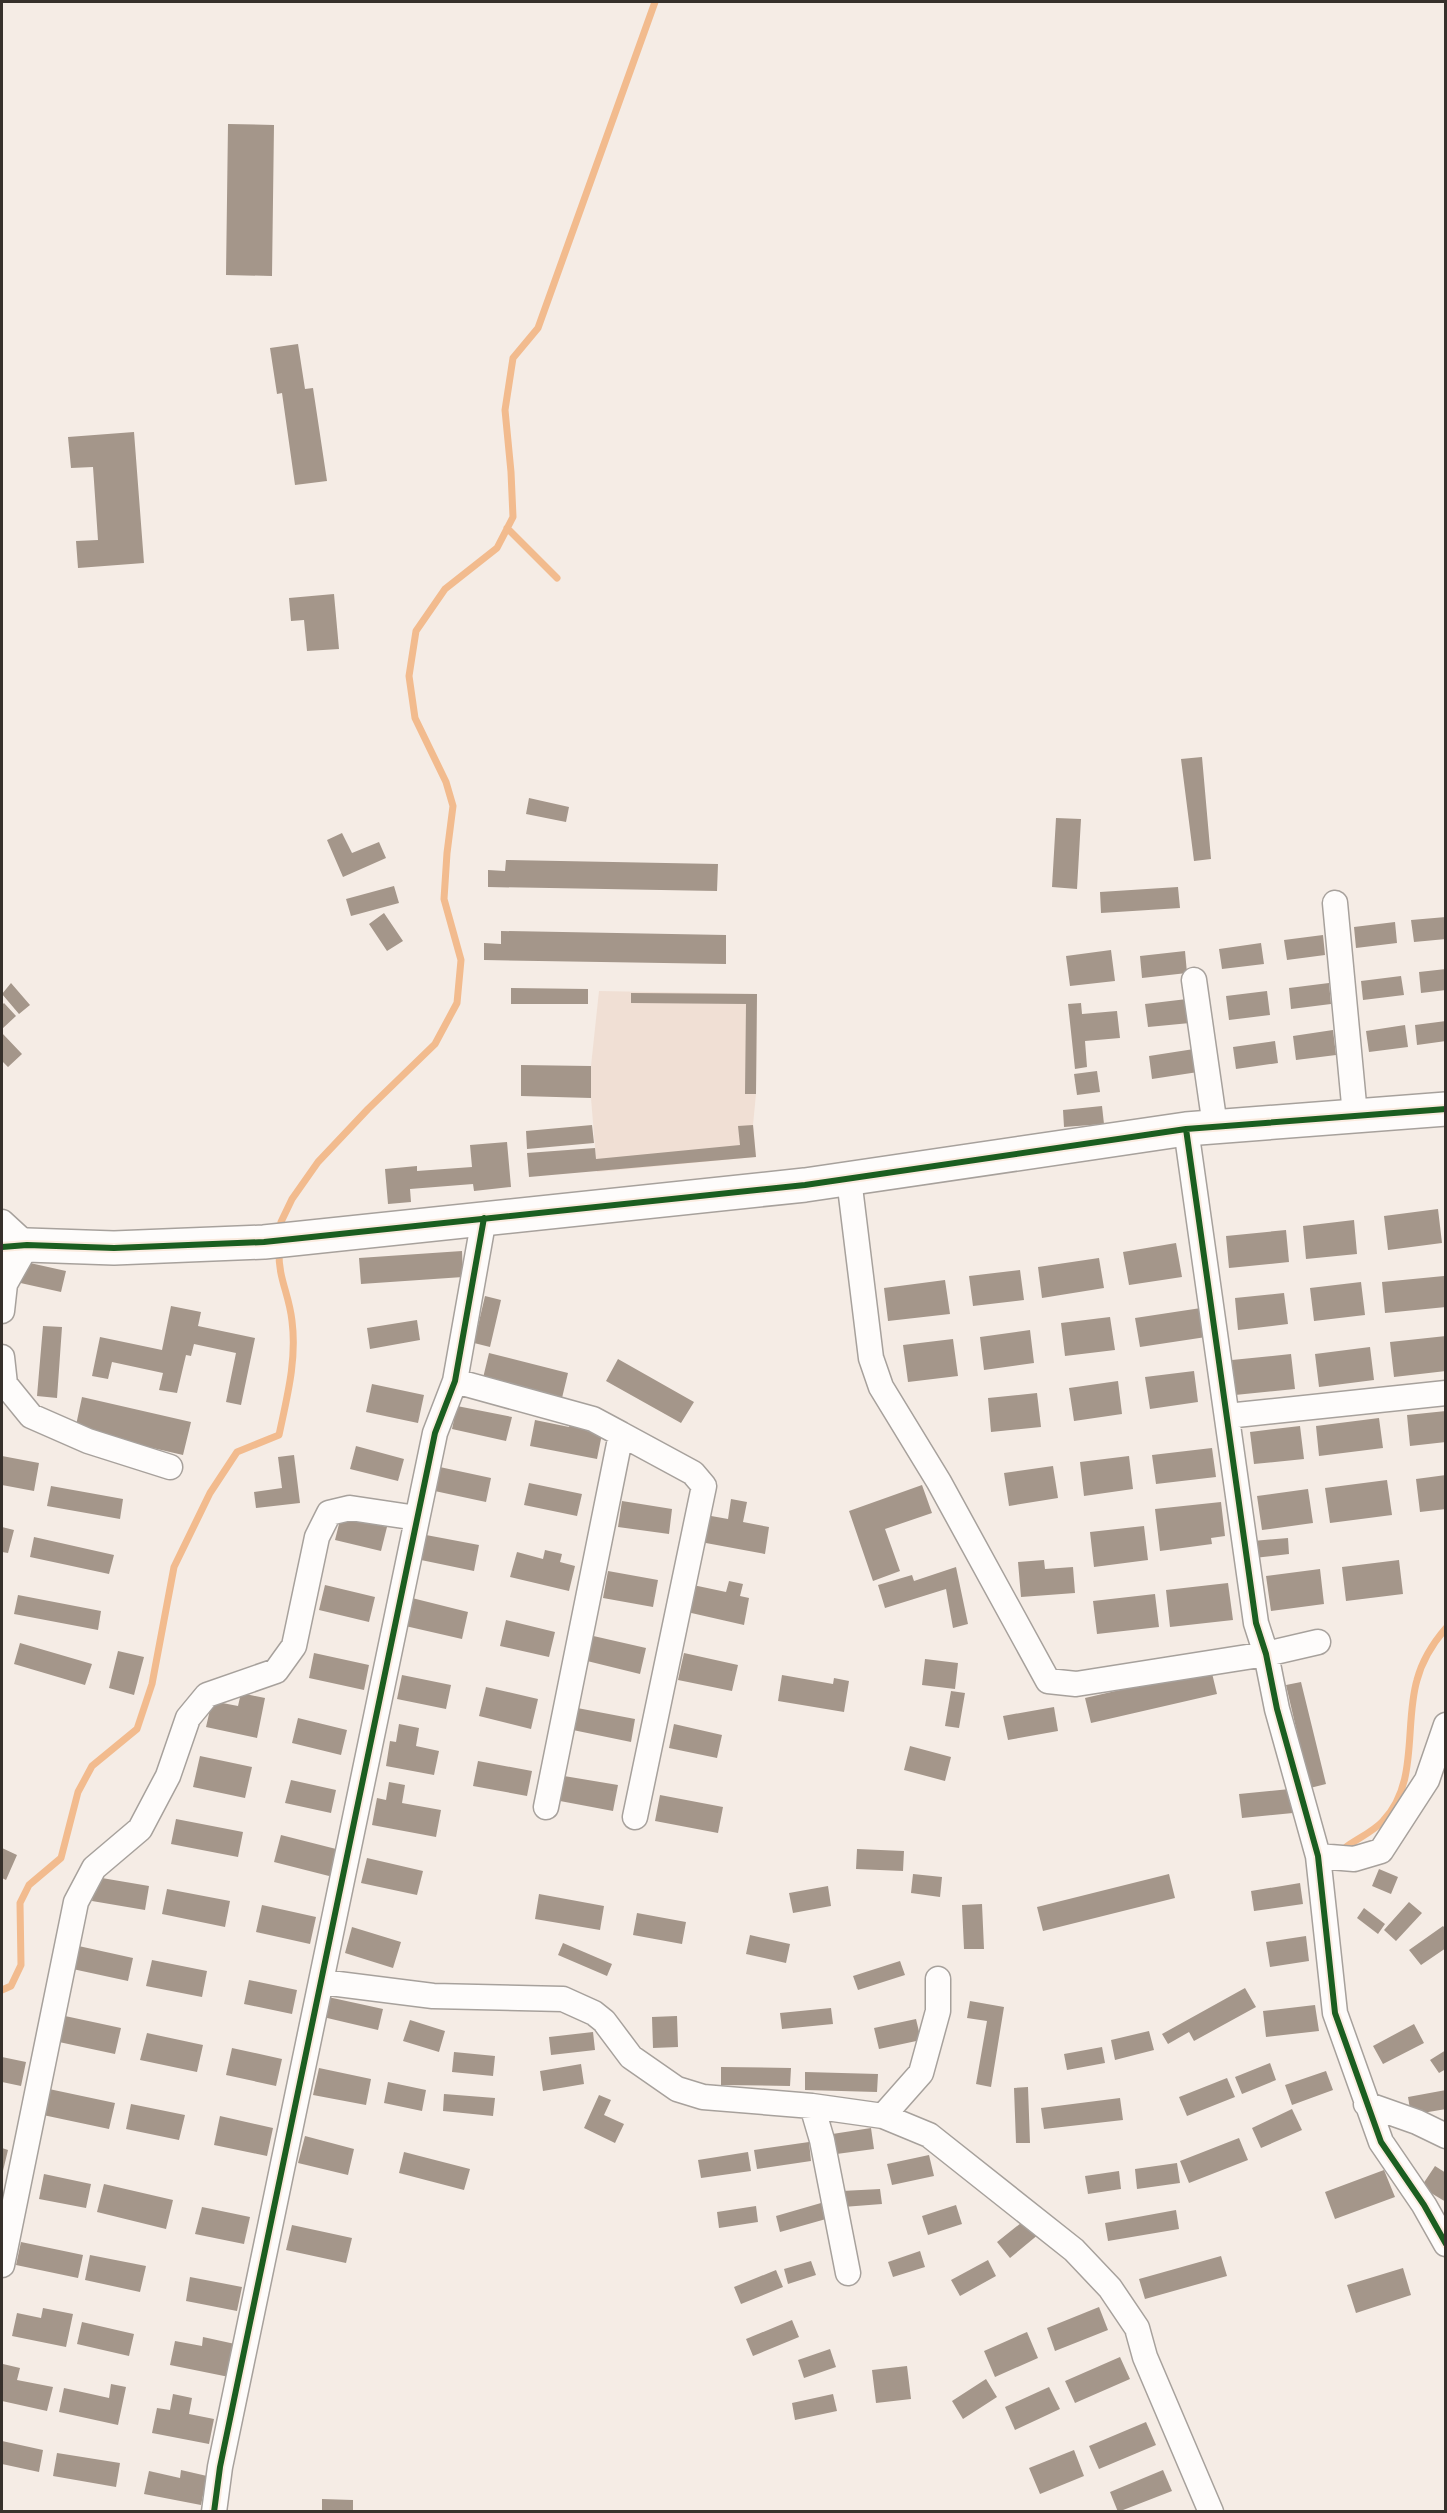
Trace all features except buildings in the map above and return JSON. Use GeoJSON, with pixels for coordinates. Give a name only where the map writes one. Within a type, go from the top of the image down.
{"type":"FeatureCollection","features":[{"type":"Feature","properties":{"kind":"street"},"geometry":{"type":"LineString","coordinates":[[1335,903],[1355,1115]]}},
{"type":"Feature","properties":{"kind":"street"},"geometry":{"type":"LineString","coordinates":[[1194,980],[1201,1127],[1227,1416],[1256,1623],[1266,1654],[1277,1709],[1318,1856],[1335,2013],[1381,2142],[1424,2205],[1446,2244]]}},
{"type":"Feature","properties":{"kind":"street"},"geometry":{"type":"LineString","coordinates":[[14,1246],[114,1248],[264,1242],[828,1182],[1201,1127],[1446,1109]]}},
{"type":"Feature","properties":{"kind":"street"},"geometry":{"type":"LineString","coordinates":[[828,1182],[871,1358],[881,1387],[939,1482],[1048,1681],[1076,1684],[1266,1654],[1318,1642]]}},
{"type":"Feature","properties":{"kind":"street"},"geometry":{"type":"LineString","coordinates":[[214,2511],[220,2467],[417,1518],[435,1433],[454,1381],[484,1218]]}},
{"type":"Feature","properties":{"kind":"street"},"geometry":{"type":"LineString","coordinates":[[2,1222],[14,1246],[5,1284],[2,1311]]}},
{"type":"Feature","properties":{"kind":"street"},"geometry":{"type":"LineString","coordinates":[[2,1357],[5,1384],[31,1416],[88,1441],[170,1467]]}},
{"type":"Feature","properties":{"kind":"street"},"geometry":{"type":"LineString","coordinates":[[454,1381],[593,1419],[693,1473],[704,1486],[635,1817]]}},
{"type":"Feature","properties":{"kind":"street"},"geometry":{"type":"LineString","coordinates":[[1227,1416],[1446,1393]]}},
{"type":"Feature","properties":{"kind":"street"},"geometry":{"type":"LineString","coordinates":[[546,1807],[621,1434]]}},
{"type":"Feature","properties":{"kind":"street"},"geometry":{"type":"LineString","coordinates":[[2,2265],[76,1902],[94,1868],[140,1829],[168,1776],[188,1718],[207,1695],[276,1671],[294,1646],[316,1537],[329,1513],[350,1508],[417,1518]]}},
{"type":"Feature","properties":{"kind":"street"},"geometry":{"type":"LineString","coordinates":[[1318,1856],[1354,1859],[1381,1851],[1427,1780],[1446,1725]]}},
{"type":"Feature","properties":{"kind":"street"},"geometry":{"type":"LineString","coordinates":[[883,2116],[921,2073],[938,2011],[938,1979]]}},
{"type":"Feature","properties":{"kind":"street"},"geometry":{"type":"LineString","coordinates":[[322,1982],[433,1996],[563,1999],[599,2017],[631,2057],[677,2088],[703,2097],[812,2106],[883,2116],[928,2135],[1074,2250],[1110,2288],[1137,2328],[1145,2357],[1210,2511]]}},
{"type":"Feature","properties":{"kind":"street"},"geometry":{"type":"LineString","coordinates":[[1366,2104],[1418,2122],[1446,2136]]}},
{"type":"Feature","properties":{"kind":"street"},"geometry":{"type":"LineString","coordinates":[[812,2106],[822,2140],[848,2273]]}},
{"type":"Feature","properties":{"kind":"shaded area"},"geometry":{"type":"Polygon","coordinates":[[[599,991],[757,994],[756,1094],[753,1125],[756,1157],[597,1172],[591,1098],[591,1066],[599,991]]]}},
{"type":"Feature","properties":{"kind":"waterway"},"geometry":{"type":"LineString","coordinates":[[280,1232],[281,1222],[292,1199],[318,1162],[368,1109],[435,1044],[457,1003],[461,960],[444,899],[453,806],[446,782],[415,718],[409,676],[416,631],[445,589],[497,548],[513,517],[505,410],[513,358],[538,328],[655,2]]}},
{"type":"Feature","properties":{"kind":"waterway"},"geometry":{"type":"LineString","coordinates":[[507,528],[557,578]]}},
{"type":"Feature","properties":{"kind":"waterway"},"geometry":{"type":"LineString","coordinates":[[2,1990],[11,1986],[21,1965],[20,1903],[29,1885],[61,1858],[78,1792],[92,1766],[137,1729],[152,1684],[174,1567],[210,1493],[237,1452],[279,1435],[293,1350],[291,1311],[280,1269],[279,1249]]}},
{"type":"Feature","properties":{"kind":"waterway"},"geometry":{"type":"LineString","coordinates":[[1346,1847],[1383,1821],[1402,1790],[1409,1753],[1411,1715],[1417,1680],[1428,1652],[1446,1628]]}},
{"type":"Feature","properties":{"kind":"cycle path"},"geometry":{"type":"LineString","coordinates":[[2,1247],[27,1245],[114,1248],[264,1242],[805,1185],[1186,1129],[1446,1109]]}},
{"type":"Feature","properties":{"kind":"cycle path"},"geometry":{"type":"LineString","coordinates":[[1186,1129],[1256,1623],[1266,1654],[1277,1709],[1318,1856],[1335,2013],[1381,2142],[1424,2205],[1446,2244]]}},
{"type":"Feature","properties":{"kind":"cycle path"},"geometry":{"type":"LineString","coordinates":[[214,2512],[220,2467],[435,1433],[455,1381],[484,1218]]}}]}
